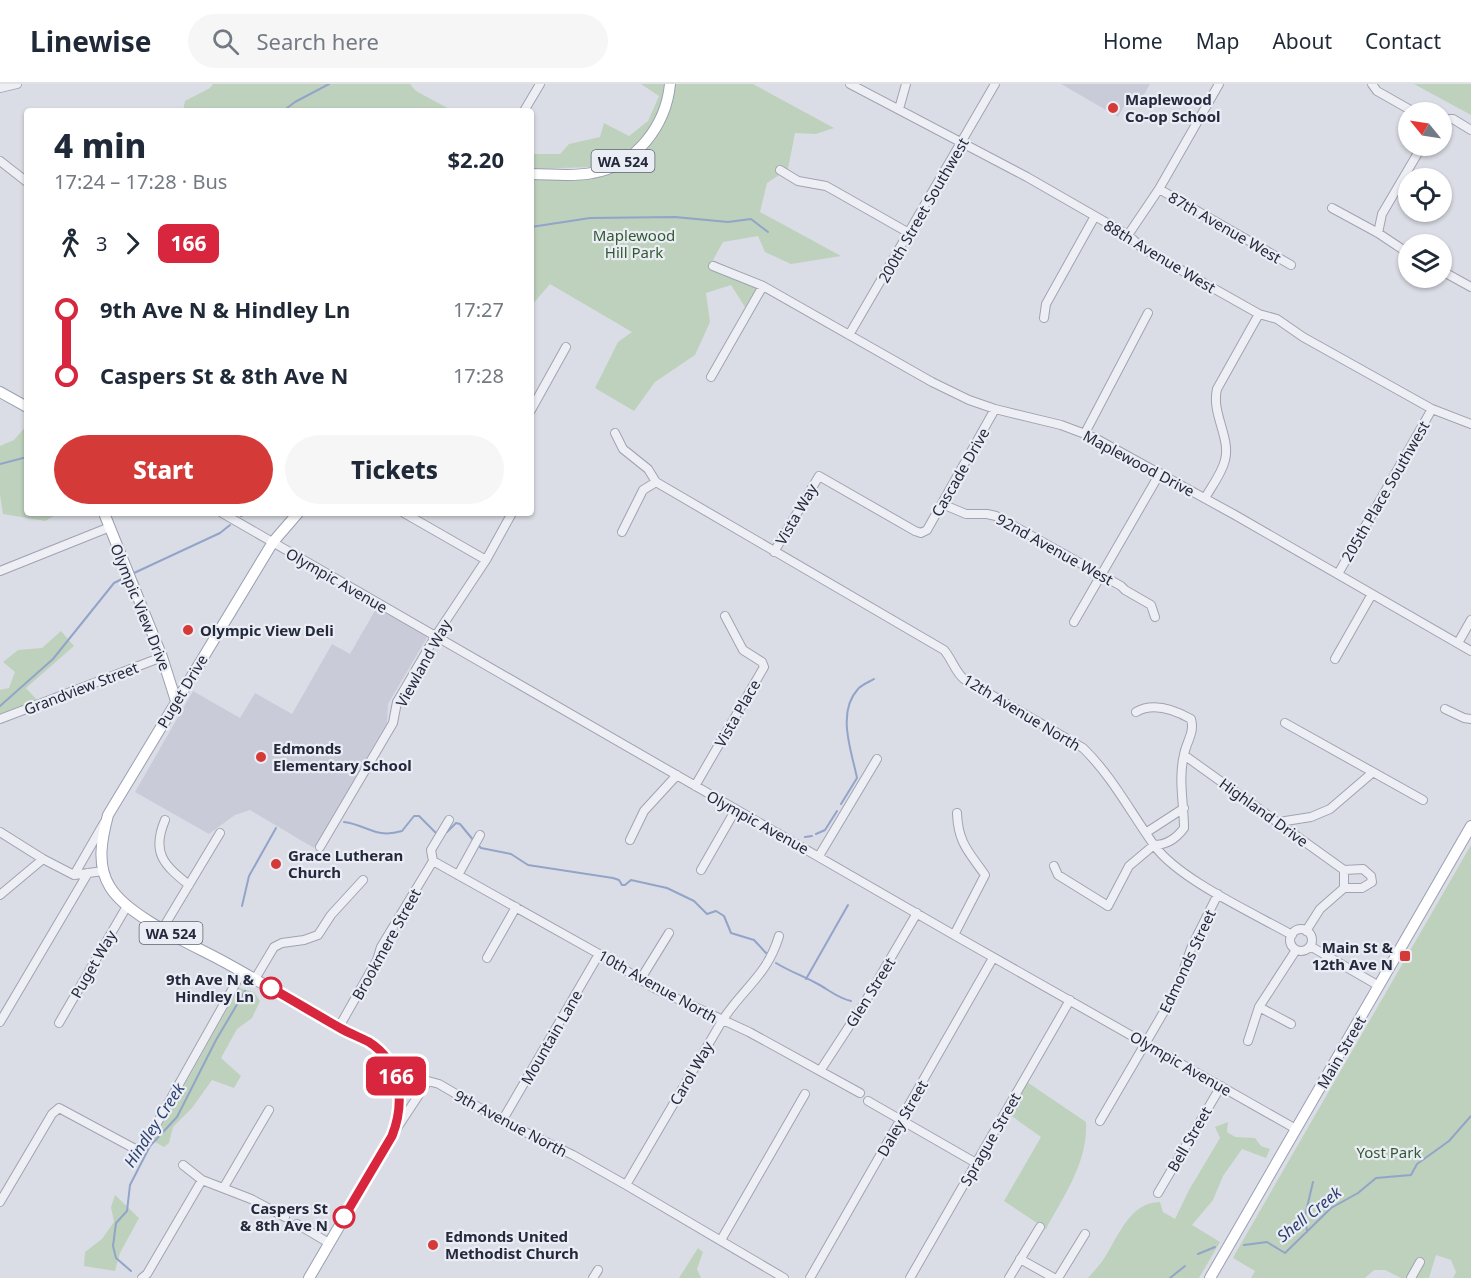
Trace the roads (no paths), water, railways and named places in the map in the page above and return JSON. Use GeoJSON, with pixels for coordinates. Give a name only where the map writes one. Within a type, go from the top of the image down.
{"type":"FeatureCollection","features":[{"type":"Feature","properties":{"kind":"main road","name":"WA 524"},"geometry":{"type":"LineString","coordinates":[[534,174],[592,173],[619,164],[642,147],[657,127],[669,99],[670,84]]}},
{"type":"Feature","properties":{"kind":"main road"},"geometry":{"type":"LineString","coordinates":[[0,392],[24,405]]}},
{"type":"Feature","properties":{"kind":"main road","name":"Olympic View Drive"},"geometry":{"type":"LineString","coordinates":[[105,516],[162,657],[176,701]]}},
{"type":"Feature","properties":{"kind":"main road","name":"Puget Drive"},"geometry":{"type":"LineString","coordinates":[[108,815],[273,542],[295,516]]}},
{"type":"Feature","properties":{"kind":"main road"},"geometry":{"type":"LineString","coordinates":[[167,671],[180,677],[192,675]]}},
{"type":"Feature","properties":{"kind":"main road"},"geometry":{"type":"LineString","coordinates":[[103,871],[102,837],[108,815]]}},
{"type":"Feature","properties":{"kind":"main road","name":"Main Street"},"geometry":{"type":"LineString","coordinates":[[1210,1278],[1471,825]]}},
{"type":"Feature","properties":{"kind":"main road","name":"WA 524"},"geometry":{"type":"LineString","coordinates":[[103,871],[109,885],[127,906],[377,1049],[389,1062],[400,1090],[399,1118],[392,1136],[309,1278]]}},
{"type":"Feature","properties":{"kind":"street"},"geometry":{"type":"LineString","coordinates":[[0,88],[17,84]]}},
{"type":"Feature","properties":{"kind":"street"},"geometry":{"type":"LineString","coordinates":[[526,108],[540,84]]}},
{"type":"Feature","properties":{"kind":"street","name":"88th Avenue West"},"geometry":{"type":"LineString","coordinates":[[850,84],[1095,216],[1128,235],[1142,248],[1260,314],[1277,319],[1303,337],[1432,409],[1471,424]]}},
{"type":"Feature","properties":{"kind":"street"},"geometry":{"type":"LineString","coordinates":[[899,110],[906,84]]}},
{"type":"Feature","properties":{"kind":"street","name":"200th Street Southwest"},"geometry":{"type":"LineString","coordinates":[[849,335],[995,84]]}},
{"type":"Feature","properties":{"kind":"street"},"geometry":{"type":"LineString","coordinates":[[1128,235],[1159,189],[1219,84]]}},
{"type":"Feature","properties":{"kind":"street"},"geometry":{"type":"LineString","coordinates":[[1372,84],[1377,91],[1398,103]]}},
{"type":"Feature","properties":{"kind":"street"},"geometry":{"type":"LineString","coordinates":[[1452,120],[1471,130]]}},
{"type":"Feature","properties":{"kind":"street"},"geometry":{"type":"LineString","coordinates":[[1378,233],[1382,214],[1416,156]]}},
{"type":"Feature","properties":{"kind":"street"},"geometry":{"type":"LineString","coordinates":[[0,161],[24,180]]}},
{"type":"Feature","properties":{"kind":"street"},"geometry":{"type":"LineString","coordinates":[[780,170],[798,181],[826,186],[909,233]]}},
{"type":"Feature","properties":{"kind":"street","name":"87th Avenue West"},"geometry":{"type":"LineString","coordinates":[[1159,189],[1291,266]]}},
{"type":"Feature","properties":{"kind":"street"},"geometry":{"type":"LineString","coordinates":[[1332,208],[1398,246]]}},
{"type":"Feature","properties":{"kind":"street"},"geometry":{"type":"LineString","coordinates":[[1044,318],[1046,304],[1095,216]]}},
{"type":"Feature","properties":{"kind":"street","name":"Maplewood Drive"},"geometry":{"type":"LineString","coordinates":[[713,266],[763,286],[956,394],[995,409],[1085,433],[1205,498],[1471,651]]}},
{"type":"Feature","properties":{"kind":"street"},"geometry":{"type":"LineString","coordinates":[[1452,277],[1471,287]]}},
{"type":"Feature","properties":{"kind":"street"},"geometry":{"type":"LineString","coordinates":[[711,377],[763,286]]}},
{"type":"Feature","properties":{"kind":"street"},"geometry":{"type":"LineString","coordinates":[[1085,433],[1148,313]]}},
{"type":"Feature","properties":{"kind":"street"},"geometry":{"type":"LineString","coordinates":[[1205,498],[1226,459],[1226,448],[1215,399],[1217,389],[1260,314]]}},
{"type":"Feature","properties":{"kind":"street"},"geometry":{"type":"LineString","coordinates":[[534,405],[566,347]]}},
{"type":"Feature","properties":{"kind":"street","name":"Cascade Drive"},"geometry":{"type":"LineString","coordinates":[[819,476],[921,533],[927,530],[995,409]]}},
{"type":"Feature","properties":{"kind":"street","name":"205th Place Southwest"},"geometry":{"type":"LineString","coordinates":[[1338,574],[1432,409]]}},
{"type":"Feature","properties":{"kind":"street","name":"12th Avenue North"},"geometry":{"type":"LineString","coordinates":[[615,433],[623,449],[648,469],[656,482],[944,650],[964,679],[1083,748],[1098,763],[1154,845],[1176,868],[1292,935]]}},
{"type":"Feature","properties":{"kind":"street"},"geometry":{"type":"LineString","coordinates":[[1074,622],[1160,473]]}},
{"type":"Feature","properties":{"kind":"street","name":"Vista Way"},"geometry":{"type":"LineString","coordinates":[[774,552],[819,476]]}},
{"type":"Feature","properties":{"kind":"street"},"geometry":{"type":"LineString","coordinates":[[622,531],[643,490],[656,482]]}},
{"type":"Feature","properties":{"kind":"street","name":"92nd Avenue West"},"geometry":{"type":"LineString","coordinates":[[942,504],[966,514],[996,516],[1151,605],[1155,617]]}},
{"type":"Feature","properties":{"kind":"street","name":"Olympic Avenue"},"geometry":{"type":"LineString","coordinates":[[227,516],[993,958],[1296,1129]]}},
{"type":"Feature","properties":{"kind":"street"},"geometry":{"type":"LineString","coordinates":[[409,516],[486,560]]}},
{"type":"Feature","properties":{"kind":"street","name":"Viewland Way"},"geometry":{"type":"LineString","coordinates":[[320,847],[393,723],[397,702],[435,637],[486,560],[510,516]]}},
{"type":"Feature","properties":{"kind":"street"},"geometry":{"type":"LineString","coordinates":[[0,570],[110,527]]}},
{"type":"Feature","properties":{"kind":"street"},"geometry":{"type":"LineString","coordinates":[[1335,658],[1372,594]]}},
{"type":"Feature","properties":{"kind":"street","name":"Vista Place"},"geometry":{"type":"LineString","coordinates":[[695,786],[764,667],[762,662],[743,650],[725,616]]}},
{"type":"Feature","properties":{"kind":"street"},"geometry":{"type":"LineString","coordinates":[[1458,643],[1471,620]]}},
{"type":"Feature","properties":{"kind":"street","name":"Grandview Street"},"geometry":{"type":"LineString","coordinates":[[1,716],[162,657]]}},
{"type":"Feature","properties":{"kind":"street"},"geometry":{"type":"LineString","coordinates":[[1054,866],[1058,875],[1108,906],[1129,866],[1154,845],[1165,845],[1184,828],[1181,778],[1184,755],[1194,727],[1191,719],[1175,710],[1145,707],[1136,712]]}},
{"type":"Feature","properties":{"kind":"street"},"geometry":{"type":"LineString","coordinates":[[1445,709],[1471,719]]}},
{"type":"Feature","properties":{"kind":"street"},"geometry":{"type":"LineString","coordinates":[[1285,723],[1424,800]]}},
{"type":"Feature","properties":{"kind":"street","name":"Highland Drive"},"geometry":{"type":"LineString","coordinates":[[1184,755],[1344,870]]}},
{"type":"Feature","properties":{"kind":"street"},"geometry":{"type":"LineString","coordinates":[[819,856],[877,759]]}},
{"type":"Feature","properties":{"kind":"street"},"geometry":{"type":"LineString","coordinates":[[1279,822],[1311,817],[1330,809],[1372,773]]}},
{"type":"Feature","properties":{"kind":"street"},"geometry":{"type":"LineString","coordinates":[[630,840],[644,811],[676,775]]}},
{"type":"Feature","properties":{"kind":"street"},"geometry":{"type":"LineString","coordinates":[[1147,832],[1184,808]]}},
{"type":"Feature","properties":{"kind":"street"},"geometry":{"type":"LineString","coordinates":[[701,870],[736,809]]}},
{"type":"Feature","properties":{"kind":"street"},"geometry":{"type":"LineString","coordinates":[[954,935],[985,875],[962,843],[957,813]]}},
{"type":"Feature","properties":{"kind":"street","name":"Puget Drive"},"geometry":{"type":"LineString","coordinates":[[75,875],[108,815]]}},
{"type":"Feature","properties":{"kind":"street"},"geometry":{"type":"LineString","coordinates":[[165,820],[159,833],[160,850],[167,867],[189,885]]}},
{"type":"Feature","properties":{"kind":"street"},"geometry":{"type":"LineString","coordinates":[[433,861],[431,850],[449,820]]}},
{"type":"Feature","properties":{"kind":"street"},"geometry":{"type":"LineString","coordinates":[[0,832],[43,859],[75,875],[103,871]]}},
{"type":"Feature","properties":{"kind":"street"},"geometry":{"type":"LineString","coordinates":[[163,928],[220,833]]}},
{"type":"Feature","properties":{"kind":"street"},"geometry":{"type":"LineString","coordinates":[[458,875],[480,835]]}},
{"type":"Feature","properties":{"kind":"street"},"geometry":{"type":"LineString","coordinates":[[0,895],[43,859]]}},
{"type":"Feature","properties":{"kind":"street","name":"10th Avenue North"},"geometry":{"type":"LineString","coordinates":[[433,861],[599,954],[640,980],[749,1032],[860,1093]]}},
{"type":"Feature","properties":{"kind":"street","name":"Brookmere Street"},"geometry":{"type":"LineString","coordinates":[[339,1027],[377,960],[381,946],[433,861]]}},
{"type":"Feature","properties":{"kind":"street"},"geometry":{"type":"LineString","coordinates":[[1306,931],[1320,909],[1344,888],[1362,888],[1372,882],[1371,876],[1363,869],[1344,870],[1344,888]]}},
{"type":"Feature","properties":{"kind":"street"},"geometry":{"type":"LineString","coordinates":[[0,1022],[88,873]]}},
{"type":"Feature","properties":{"kind":"street"},"geometry":{"type":"LineString","coordinates":[[255,979],[274,947],[318,935],[331,915],[363,880]]}},
{"type":"Feature","properties":{"kind":"street","name":"Edmonds Street"},"geometry":{"type":"LineString","coordinates":[[1100,1121],[1176,991],[1192,946],[1218,894]]}},
{"type":"Feature","properties":{"kind":"street","name":"Puget Way"},"geometry":{"type":"LineString","coordinates":[[59,1023],[127,906]]}},
{"type":"Feature","properties":{"kind":"street"},"geometry":{"type":"LineString","coordinates":[[487,958],[516,907]]}},
{"type":"Feature","properties":{"kind":"street","name":"Glen Street"},"geometry":{"type":"LineString","coordinates":[[820,1071],[865,1002],[918,913]]}},
{"type":"Feature","properties":{"kind":"street"},"geometry":{"type":"LineString","coordinates":[[1297,930],[1306,931],[1311,937],[1310,946],[1303,951],[1296,950],[1290,942],[1292,935],[1297,930]]}},
{"type":"Feature","properties":{"kind":"street"},"geometry":{"type":"LineString","coordinates":[[640,980],[669,933]]}},
{"type":"Feature","properties":{"kind":"street","name":"Carol Way"},"geometry":{"type":"LineString","coordinates":[[626,1185],[731,1007],[761,975],[773,955],[779,936]]}},
{"type":"Feature","properties":{"kind":"street"},"geometry":{"type":"LineString","coordinates":[[1310,946],[1379,986]]}},
{"type":"Feature","properties":{"kind":"street"},"geometry":{"type":"LineString","coordinates":[[1248,1041],[1259,1006],[1296,950]]}},
{"type":"Feature","properties":{"kind":"street","name":"Mountain Lane"},"geometry":{"type":"LineString","coordinates":[[502,1121],[599,954]]}},
{"type":"Feature","properties":{"kind":"street","name":"Daley Street"},"geometry":{"type":"LineString","coordinates":[[810,1278],[993,958]]}},
{"type":"Feature","properties":{"kind":"street"},"geometry":{"type":"LineString","coordinates":[[0,1202],[52,1114],[59,1108],[139,1151],[153,1131],[242,972]]}},
{"type":"Feature","properties":{"kind":"street","name":"Sprague Street"},"geometry":{"type":"LineString","coordinates":[[910,1278],[1070,1000]]}},
{"type":"Feature","properties":{"kind":"street"},"geometry":{"type":"LineString","coordinates":[[1259,1006],[1291,1024]]}},
{"type":"Feature","properties":{"kind":"street"},"geometry":{"type":"LineString","coordinates":[[392,1136],[428,1081]]}},
{"type":"Feature","properties":{"kind":"street","name":"9th Avenue North"},"geometry":{"type":"LineString","coordinates":[[398,1082],[428,1081],[438,1084],[502,1121],[573,1155],[784,1278]]}},
{"type":"Feature","properties":{"kind":"street","name":"Bell Street"},"geometry":{"type":"LineString","coordinates":[[1158,1193],[1221,1086]]}},
{"type":"Feature","properties":{"kind":"street"},"geometry":{"type":"LineString","coordinates":[[721,1240],[805,1094]]}},
{"type":"Feature","properties":{"kind":"street"},"geometry":{"type":"LineString","coordinates":[[868,1101],[976,1163]]}},
{"type":"Feature","properties":{"kind":"street"},"geometry":{"type":"LineString","coordinates":[[224,1187],[269,1110]]}},
{"type":"Feature","properties":{"kind":"street"},"geometry":{"type":"LineString","coordinates":[[183,1165],[202,1180],[251,1198],[285,1217]]}},
{"type":"Feature","properties":{"kind":"street"},"geometry":{"type":"LineString","coordinates":[[142,1278],[147,1274],[202,1180]]}},
{"type":"Feature","properties":{"kind":"street"},"geometry":{"type":"LineString","coordinates":[[297,1224],[329,1243]]}},
{"type":"Feature","properties":{"kind":"street"},"geometry":{"type":"LineString","coordinates":[[1009,1278],[1041,1227]]}},
{"type":"Feature","properties":{"kind":"street"},"geometry":{"type":"LineString","coordinates":[[1020,1259],[1056,1278],[1085,1234]]}},
{"type":"Feature","properties":{"kind":"street"},"geometry":{"type":"LineString","coordinates":[[1411,1278],[1420,1262]]}},
{"type":"Feature","properties":{"kind":"waterway"},"geometry":{"type":"LineString","coordinates":[[287,108],[329,84]]}},
{"type":"Feature","properties":{"kind":"waterway"},"geometry":{"type":"LineString","coordinates":[[534,227],[590,218],[675,217],[728,222],[751,219],[768,232]]}},
{"type":"Feature","properties":{"kind":"waterway"},"geometry":{"type":"LineString","coordinates":[[0,464],[24,458]]}},
{"type":"Feature","properties":{"kind":"waterway"},"geometry":{"type":"LineString","coordinates":[[134,573],[220,533],[230,525]]}},
{"type":"Feature","properties":{"kind":"waterway"},"geometry":{"type":"LineString","coordinates":[[0,706],[53,659],[114,583],[124,578]]}},
{"type":"Feature","properties":{"kind":"waterway","name":"Hindley Creek"},"geometry":{"type":"LineString","coordinates":[[841,804],[857,778],[847,733],[848,709],[858,689],[874,679]]}},
{"type":"Feature","properties":{"kind":"waterway","name":"Hindley Creek"},"geometry":{"type":"LineString","coordinates":[[816,834],[825,830],[837,811]]}},
{"type":"Feature","properties":{"kind":"waterway"},"geometry":{"type":"LineString","coordinates":[[344,822],[378,832],[393,833],[402,831],[414,816],[419,816],[436,833]]}},
{"type":"Feature","properties":{"kind":"waterway","name":"Hindley Creek"},"geometry":{"type":"LineString","coordinates":[[447,832],[456,823],[460,824],[474,841]]}},
{"type":"Feature","properties":{"kind":"waterway"},"geometry":{"type":"LineString","coordinates":[[242,906],[249,876],[276,828]]}},
{"type":"Feature","properties":{"kind":"waterway","name":"Hindley Creek"},"geometry":{"type":"LineString","coordinates":[[805,837],[812,836]]}},
{"type":"Feature","properties":{"kind":"waterway","name":"Hindley Creek"},"geometry":{"type":"LineString","coordinates":[[478,845],[481,848],[511,854],[528,865],[613,878],[619,880],[622,885],[631,880],[667,888],[694,901],[707,914],[716,911],[724,916],[731,933],[754,940],[766,953]]}},
{"type":"Feature","properties":{"kind":"waterway"},"geometry":{"type":"LineString","coordinates":[[806,979],[848,905]]}},
{"type":"Feature","properties":{"kind":"waterway","name":"Hindley Creek"},"geometry":{"type":"LineString","coordinates":[[776,963],[837,996],[851,1001]]}},
{"type":"Feature","properties":{"kind":"waterway","name":"Hindley Creek"},"geometry":{"type":"LineString","coordinates":[[131,1271],[116,1258],[113,1246],[116,1223],[127,1211],[130,1185],[150,1146],[177,1117],[216,1040],[245,991]]}},
{"type":"Feature","properties":{"kind":"waterway","name":"Shell Creek"},"geometry":{"type":"LineString","coordinates":[[1244,1245],[1267,1242],[1285,1253],[1331,1208],[1358,1193],[1376,1178],[1411,1175],[1417,1164],[1449,1141],[1471,1116]]}},
{"type":"Feature","properties":{"kind":"waterway"},"geometry":{"type":"LineString","coordinates":[[1307,1232],[1305,1216],[1313,1182]]}},
{"type":"Feature","properties":{"kind":"waterway","name":"Shell Creek"},"geometry":{"type":"LineString","coordinates":[[1198,1254],[1215,1247]]}},
{"type":"Feature","properties":{"kind":"waterway","name":"Shell Creek"},"geometry":{"type":"LineString","coordinates":[[1170,1278],[1185,1266]]}},
{"type":"Feature","properties":{"kind":"place","name":"Maplewood Co-op School"},"geometry":{"type":"Point","coordinates":[1113,108]}},
{"type":"Feature","properties":{"kind":"place","name":"Olympic View Deli"},"geometry":{"type":"Point","coordinates":[188,630]}},
{"type":"Feature","properties":{"kind":"place","name":"Edmonds Elementary School"},"geometry":{"type":"Point","coordinates":[261,757]}},
{"type":"Feature","properties":{"kind":"place","name":"Grace Lutheran Church"},"geometry":{"type":"Point","coordinates":[276,864]}},
{"type":"Feature","properties":{"kind":"place","name":"Main St & 12th Ave N"},"geometry":{"type":"Point","coordinates":[1405,956]}},
{"type":"Feature","properties":{"kind":"place","name":"9th Ave N & Hindley Ln"},"geometry":{"type":"Point","coordinates":[271,988]}},
{"type":"Feature","properties":{"kind":"place","name":"Caspers St & 8th Ave N"},"geometry":{"type":"Point","coordinates":[344,1217]}},
{"type":"Feature","properties":{"kind":"place","name":"Edmonds United Methodist Church"},"geometry":{"type":"Point","coordinates":[433,1245]}},
{"type":"Feature","properties":{"kind":"park label","name":"Maplewood Hill Park"},"geometry":{"type":"Point","coordinates":[634,244]}},
{"type":"Feature","properties":{"kind":"park label","name":"Yost Park"},"geometry":{"type":"Point","coordinates":[1389,1152]}}]}
